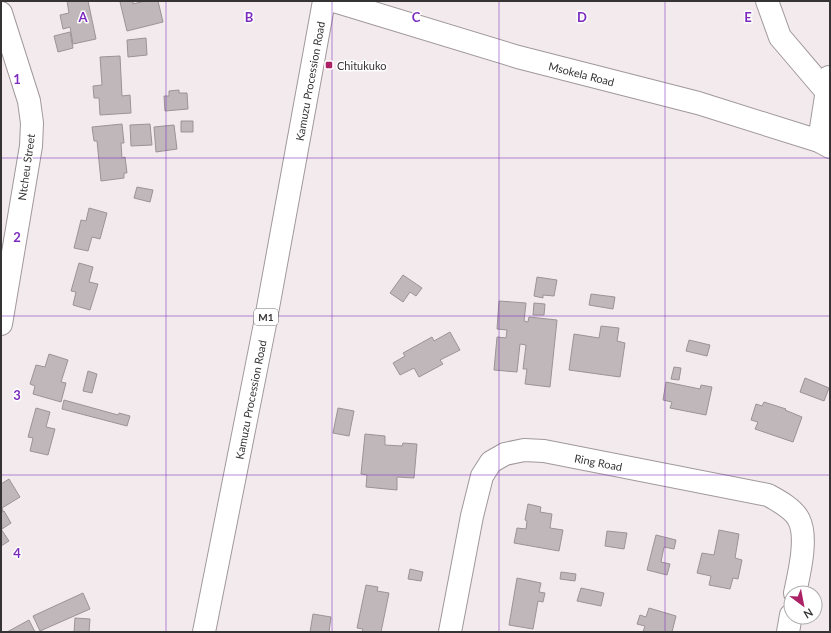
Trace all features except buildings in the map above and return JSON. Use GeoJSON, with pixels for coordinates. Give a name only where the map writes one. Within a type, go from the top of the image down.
{"type":"FeatureCollection","features":[{"type":"Feature","properties":{"kind":"main road","name":"Kamuzu Procession Road"},"geometry":{"type":"LineString","coordinates":[[204,632],[265,324],[324,1]]}},
{"type":"Feature","properties":{"kind":"main road","name":"Msokela Road"},"geometry":{"type":"LineString","coordinates":[[334,1],[518,57],[698,104],[824,144]]}},
{"type":"Feature","properties":{"kind":"main road"},"geometry":{"type":"LineString","coordinates":[[767,1],[780,37],[828,83],[824,144]]}},
{"type":"Feature","properties":{"kind":"main road","name":"Ntcheu Street"},"geometry":{"type":"LineString","coordinates":[[1,13],[29,101],[32,123],[31,146],[1,324]]}},
{"type":"Feature","properties":{"kind":"main road","name":"Ring Road"},"geometry":{"type":"LineString","coordinates":[[450,632],[472,516],[482,476],[491,462],[505,454],[524,450],[544,451],[768,495],[786,505],[799,520],[803,539],[802,558],[797,585]]}},
{"type":"Feature","properties":{"kind":"place","name":"Chitukuko"},"geometry":{"type":"Point","coordinates":[329,65]}}]}
